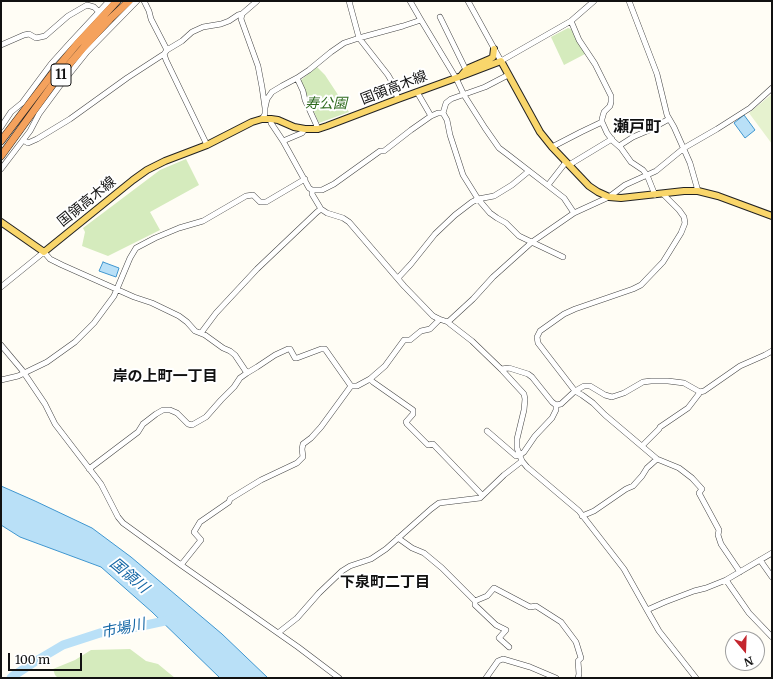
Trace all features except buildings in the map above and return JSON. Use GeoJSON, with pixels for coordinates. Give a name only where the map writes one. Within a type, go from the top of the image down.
{"type":"FeatureCollection","features":[{"type":"Feature","properties":{"kind":"highway","name":"11"},"geometry":{"type":"LineString","coordinates":[[1,141],[52,74],[77,44],[117,1]]}},
{"type":"Feature","properties":{"kind":"highway","name":"11"},"geometry":{"type":"LineString","coordinates":[[1,156],[56,80],[110,19],[129,1]]}},
{"type":"Feature","properties":{"kind":"main road"},"geometry":{"type":"LineString","coordinates":[[459,77],[466,70],[493,57],[494,49]]}},
{"type":"Feature","properties":{"kind":"main road"},"geometry":{"type":"LineString","coordinates":[[501,62],[540,132],[568,164],[598,192],[609,197],[621,198],[684,191],[698,191],[718,196],[772,216]]}},
{"type":"Feature","properties":{"kind":"main road","name":"国領高木線"},"geometry":{"type":"LineString","coordinates":[[44,252],[147,170],[165,161],[207,145],[252,122],[271,118],[294,127],[318,129],[501,62]]}},
{"type":"Feature","properties":{"kind":"main road"},"geometry":{"type":"LineString","coordinates":[[1,222],[44,252]]}},
{"type":"Feature","properties":{"kind":"street"},"geometry":{"type":"LineString","coordinates":[[1,127],[11,112],[22,102],[64,49],[109,1]]}},
{"type":"Feature","properties":{"kind":"street"},"geometry":{"type":"LineString","coordinates":[[1,169],[30,131],[39,114],[59,87],[83,58],[137,1]]}},
{"type":"Feature","properties":{"kind":"street"},"geometry":{"type":"LineString","coordinates":[[144,1],[166,52],[166,60],[207,145]]}},
{"type":"Feature","properties":{"kind":"street"},"geometry":{"type":"LineString","coordinates":[[22,140],[28,143],[37,139],[70,119],[182,41],[192,32],[204,27],[221,24],[242,14],[257,1]]}},
{"type":"Feature","properties":{"kind":"street"},"geometry":{"type":"LineString","coordinates":[[349,1],[359,38],[388,75],[398,99]]}},
{"type":"Feature","properties":{"kind":"street"},"geometry":{"type":"LineString","coordinates":[[410,1],[459,77],[464,95],[499,148],[564,198],[574,213]]}},
{"type":"Feature","properties":{"kind":"street"},"geometry":{"type":"LineString","coordinates":[[468,1],[501,62],[571,21],[594,1]]}},
{"type":"Feature","properties":{"kind":"street"},"geometry":{"type":"LineString","coordinates":[[630,1],[657,74],[667,115],[684,148],[698,191]]}},
{"type":"Feature","properties":{"kind":"street"},"geometry":{"type":"LineString","coordinates":[[1,45],[24,35],[29,34],[36,38],[45,36],[68,16],[87,5],[94,7],[98,12]]}},
{"type":"Feature","properties":{"kind":"street"},"geometry":{"type":"LineString","coordinates":[[242,14],[242,19],[258,66],[265,108]]}},
{"type":"Feature","properties":{"kind":"street"},"geometry":{"type":"LineString","coordinates":[[440,17],[466,70]]}},
{"type":"Feature","properties":{"kind":"street"},"geometry":{"type":"LineString","coordinates":[[262,119],[265,114],[266,99],[272,92],[309,70],[331,52],[344,44],[359,38],[421,20]]}},
{"type":"Feature","properties":{"kind":"street"},"geometry":{"type":"LineString","coordinates":[[571,21],[579,40],[595,64],[611,96],[610,106],[602,115],[602,122],[607,133],[631,162],[643,170],[647,175],[655,195]]}},
{"type":"Feature","properties":{"kind":"street"},"geometry":{"type":"LineString","coordinates":[[508,75],[485,87],[451,99],[446,103],[443,113],[447,120],[450,135],[463,176],[478,199],[490,213],[506,223],[519,236],[563,258]]}},
{"type":"Feature","properties":{"kind":"street"},"geometry":{"type":"LineString","coordinates":[[297,78],[318,129]]}},
{"type":"Feature","properties":{"kind":"street"},"geometry":{"type":"LineString","coordinates":[[448,322],[468,304],[493,277],[532,242],[574,213],[609,197],[625,184],[656,171],[684,148],[750,108],[772,88]]}},
{"type":"Feature","properties":{"kind":"street"},"geometry":{"type":"LineString","coordinates":[[417,92],[431,116]]}},
{"type":"Feature","properties":{"kind":"street"},"geometry":{"type":"LineString","coordinates":[[312,190],[322,190],[334,184],[380,151],[384,151],[431,116],[438,113],[443,113]]}},
{"type":"Feature","properties":{"kind":"street"},"geometry":{"type":"LineString","coordinates":[[271,118],[271,123],[283,141],[309,188],[312,190],[312,194],[321,209],[349,222],[433,316],[448,322],[472,341],[524,394],[524,410],[517,440],[517,448],[522,461],[527,467],[579,510],[582,516],[624,569],[646,610],[696,678]]}},
{"type":"Feature","properties":{"kind":"street"},"geometry":{"type":"LineString","coordinates":[[619,146],[633,137],[669,119]]}},
{"type":"Feature","properties":{"kind":"street"},"geometry":{"type":"LineString","coordinates":[[552,147],[602,122]]}},
{"type":"Feature","properties":{"kind":"street"},"geometry":{"type":"LineString","coordinates":[[283,141],[302,133],[305,129]]}},
{"type":"Feature","properties":{"kind":"street"},"geometry":{"type":"LineString","coordinates":[[548,186],[568,164],[612,139]]}},
{"type":"Feature","properties":{"kind":"street"},"geometry":{"type":"LineString","coordinates":[[398,278],[435,234],[455,215],[478,199],[494,196],[512,185],[529,171]]}},
{"type":"Feature","properties":{"kind":"street"},"geometry":{"type":"LineString","coordinates":[[1,380],[18,376],[47,362],[75,342],[94,323],[109,302],[136,248],[179,228],[203,221],[246,196],[253,195],[260,202],[266,202],[305,179]]}},
{"type":"Feature","properties":{"kind":"street"},"geometry":{"type":"LineString","coordinates":[[663,194],[679,210],[684,217],[685,223],[681,233],[663,262],[641,285],[633,290],[574,309],[564,314],[540,331],[537,337],[538,344],[575,392],[593,403],[657,459],[679,468],[692,478],[702,489],[699,492],[719,530],[718,535],[721,544],[740,572]]}},
{"type":"Feature","properties":{"kind":"street"},"geometry":{"type":"LineString","coordinates":[[202,333],[216,313],[258,269],[321,209]]}},
{"type":"Feature","properties":{"kind":"street"},"geometry":{"type":"LineString","coordinates":[[1,287],[44,252],[50,259],[62,265],[117,288],[134,297],[167,309],[179,316],[196,331],[202,333],[235,355],[247,372]]}},
{"type":"Feature","properties":{"kind":"street"},"geometry":{"type":"LineString","coordinates":[[351,386],[357,386],[370,379],[384,366],[404,340],[410,340],[421,331],[430,329],[439,319]]}},
{"type":"Feature","properties":{"kind":"street"},"geometry":{"type":"LineString","coordinates":[[1,345],[24,373],[45,404],[56,424],[101,484],[118,517],[123,523],[339,678]]}},
{"type":"Feature","properties":{"kind":"street"},"geometry":{"type":"LineString","coordinates":[[89,469],[138,432],[143,424],[163,410],[170,410],[177,413],[188,424],[192,425],[206,417],[247,372],[257,367],[275,354],[288,349],[290,349],[295,358],[325,349],[351,386]]}},
{"type":"Feature","properties":{"kind":"street"},"geometry":{"type":"LineString","coordinates":[[642,446],[660,427],[688,408],[700,392],[704,391],[740,366],[772,351]]}},
{"type":"Feature","properties":{"kind":"street"},"geometry":{"type":"LineString","coordinates":[[501,369],[509,368],[528,374],[556,405]]}},
{"type":"Feature","properties":{"kind":"street"},"geometry":{"type":"LineString","coordinates":[[370,379],[413,410],[413,414],[406,422],[407,424],[428,445],[433,444],[482,496]]}},
{"type":"Feature","properties":{"kind":"street"},"geometry":{"type":"LineString","coordinates":[[556,405],[561,404],[584,386],[590,386],[604,395],[612,397],[624,393],[643,382],[651,381],[684,383],[700,392]]}},
{"type":"Feature","properties":{"kind":"street"},"geometry":{"type":"LineString","coordinates":[[181,565],[201,540],[194,532],[200,522],[230,499],[261,480],[297,463],[303,457],[303,444],[321,427],[351,386]]}},
{"type":"Feature","properties":{"kind":"street"},"geometry":{"type":"LineString","coordinates":[[487,431],[516,456],[520,455],[552,418],[556,410],[556,405]]}},
{"type":"Feature","properties":{"kind":"street"},"geometry":{"type":"LineString","coordinates":[[582,516],[594,511],[626,489],[634,486],[647,468],[657,459]]}},
{"type":"Feature","properties":{"kind":"street"},"geometry":{"type":"LineString","coordinates":[[278,633],[297,618],[319,593],[342,571],[350,566],[371,558],[386,549],[439,503],[480,498],[504,475],[522,461]]}},
{"type":"Feature","properties":{"kind":"street"},"geometry":{"type":"LineString","coordinates":[[398,538],[412,548],[424,553],[442,568],[475,601],[475,605],[496,625],[506,630],[499,638],[509,647]]}},
{"type":"Feature","properties":{"kind":"street"},"geometry":{"type":"LineString","coordinates":[[646,610],[726,580],[772,553]]}},
{"type":"Feature","properties":{"kind":"street"},"geometry":{"type":"LineString","coordinates":[[760,560],[772,577]]}},
{"type":"Feature","properties":{"kind":"street"},"geometry":{"type":"LineString","coordinates":[[726,580],[749,613],[772,637]]}},
{"type":"Feature","properties":{"kind":"street"},"geometry":{"type":"LineString","coordinates":[[475,601],[487,596],[494,588],[530,607],[536,606],[561,622],[576,642],[581,658],[578,661],[578,678]]}},
{"type":"Feature","properties":{"kind":"street"},"geometry":{"type":"LineString","coordinates":[[486,678],[498,660],[503,659],[530,667],[556,678]]}},
{"type":"Feature","properties":{"kind":"green space"},"geometry":{"type":"Polygon","coordinates":[[[568,28],[571,29],[585,54],[564,65],[551,37],[568,28]]]}},
{"type":"Feature","properties":{"kind":"green space","name":"寿公園"},"geometry":{"type":"Polygon","coordinates":[[[317,67],[325,75],[349,112],[319,123],[305,90],[300,83],[301,80],[317,67]]]}},
{"type":"Feature","properties":{"kind":"green space"},"geometry":{"type":"Polygon","coordinates":[[[772,94],[772,144],[749,113],[772,94]]]}},
{"type":"Feature","properties":{"kind":"green space"},"geometry":{"type":"Polygon","coordinates":[[[186,159],[199,185],[150,212],[160,230],[108,256],[82,246],[85,232],[83,228],[160,170],[186,159]]]}},
{"type":"Feature","properties":{"kind":"green space"},"geometry":{"type":"Polygon","coordinates":[[[130,649],[146,661],[158,664],[175,678],[58,678],[53,669],[75,660],[91,650],[130,649]]]}},
{"type":"Feature","properties":{"kind":"water"},"geometry":{"type":"Polygon","coordinates":[[[744,115],[755,130],[745,138],[734,123],[744,115]]]}},
{"type":"Feature","properties":{"kind":"water"},"geometry":{"type":"Polygon","coordinates":[[[103,262],[119,268],[116,277],[99,271],[103,262]]]}},
{"type":"Feature","properties":{"kind":"water","name":"国領川"},"geometry":{"type":"Polygon","coordinates":[[[1,486],[92,528],[131,557],[222,634],[268,678],[220,678],[152,612],[101,567],[20,537],[1,525],[1,486]]]}},
{"type":"Feature","properties":{"kind":"waterway","name":"市場川"},"geometry":{"type":"LineString","coordinates":[[11,678],[63,645],[100,633],[174,619]]}},
{"type":"Feature","properties":{"kind":"district","name":"瀬戸町"},"geometry":{"type":"Point","coordinates":[637,127]}},
{"type":"Feature","properties":{"kind":"district","name":"岸の上町一丁目"},"geometry":{"type":"Point","coordinates":[165,377]}},
{"type":"Feature","properties":{"kind":"district","name":"下泉町二丁目"},"geometry":{"type":"Point","coordinates":[385,583]}}]}
